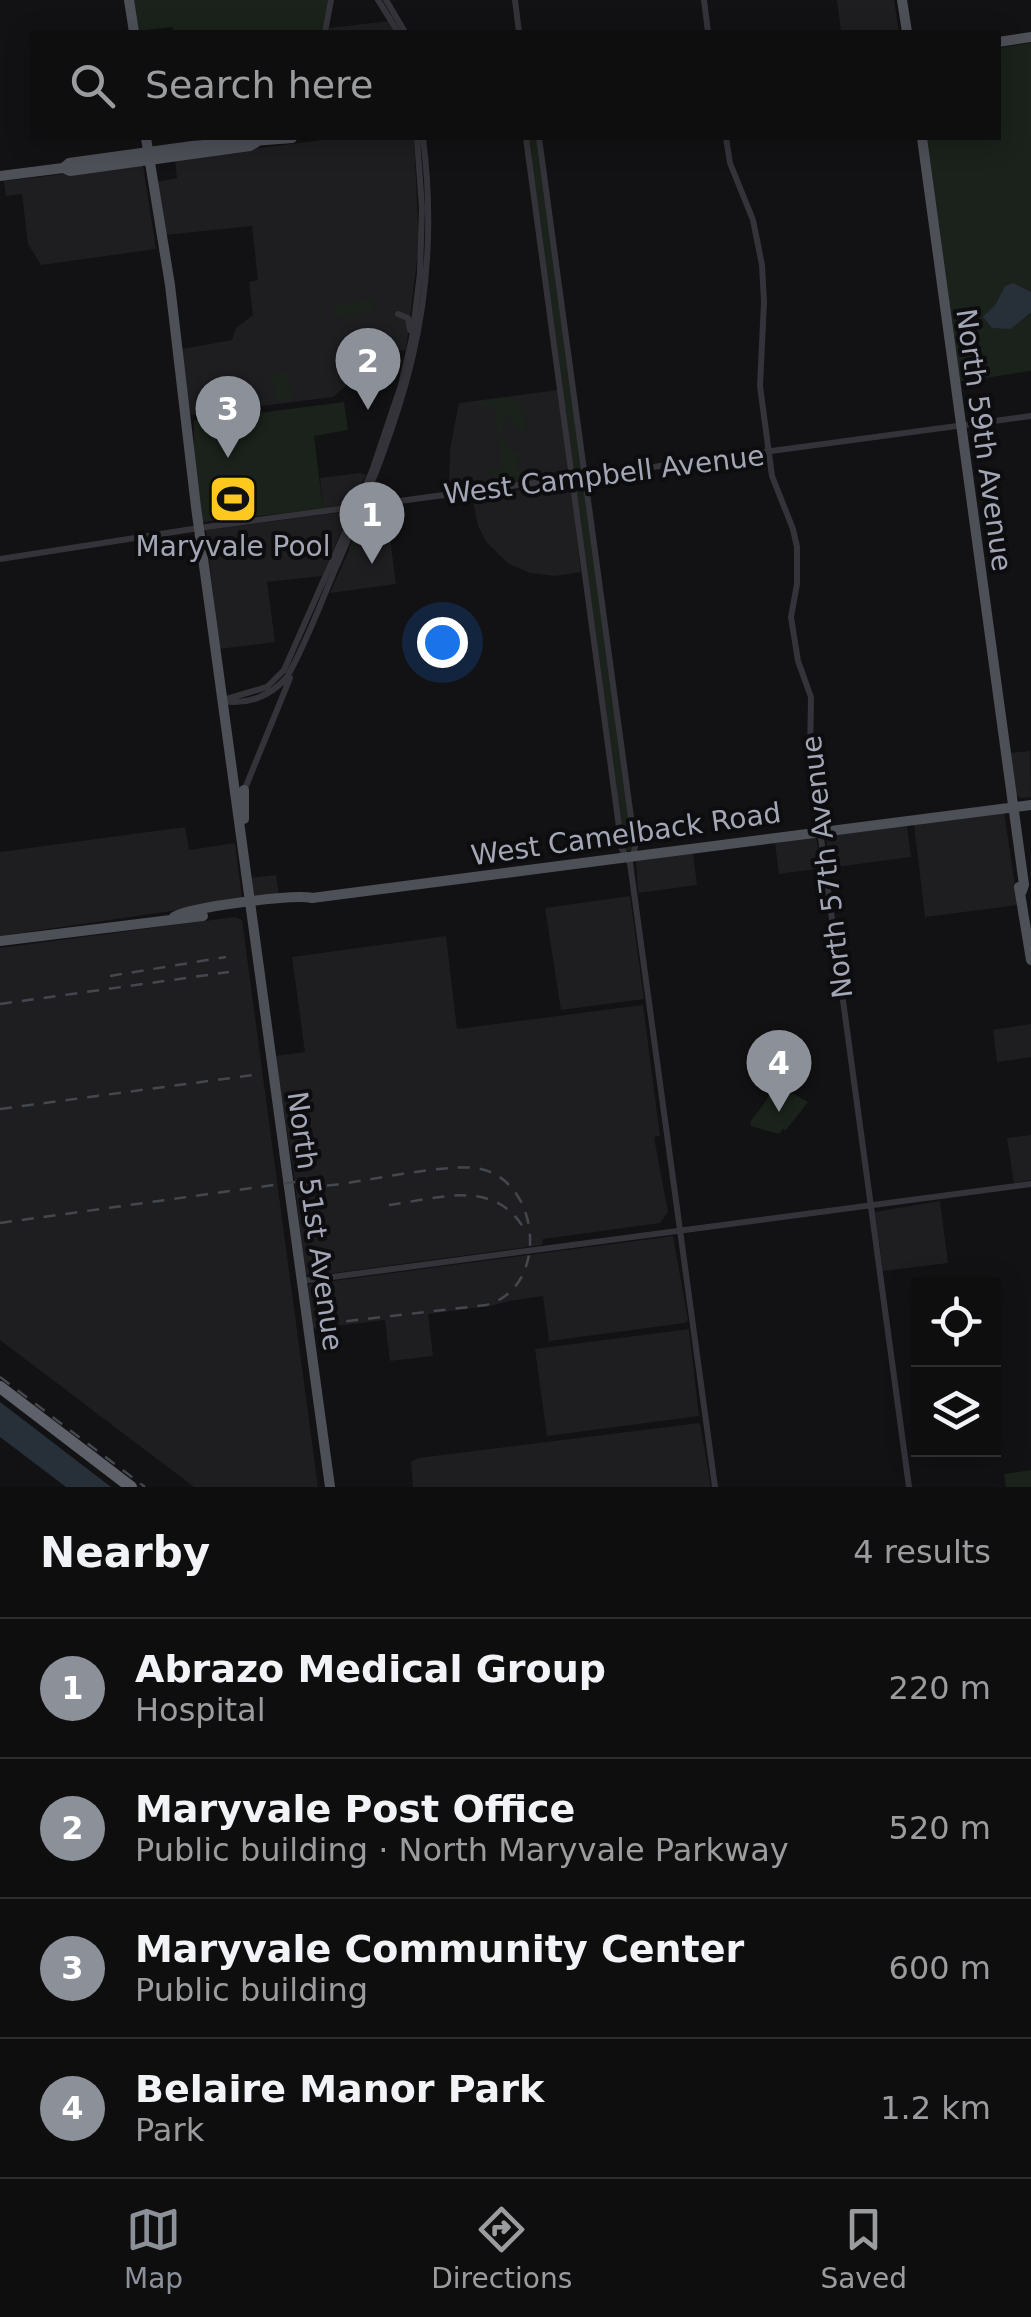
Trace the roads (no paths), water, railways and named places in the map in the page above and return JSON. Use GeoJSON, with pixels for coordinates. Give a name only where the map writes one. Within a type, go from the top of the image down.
{"type":"FeatureCollection","features":[{"type":"Feature","properties":{"kind":"highway"},"geometry":{"type":"LineString","coordinates":[[0,1387],[131,1487]]}},
{"type":"Feature","properties":{"kind":"highway"},"geometry":{"type":"LineString","coordinates":[[0,1396],[120,1487]]}},
{"type":"Feature","properties":{"kind":"main road"},"geometry":{"type":"LineString","coordinates":[[129,0],[134,30]]}},
{"type":"Feature","properties":{"kind":"main road"},"geometry":{"type":"LineString","coordinates":[[902,0],[907,30]]}},
{"type":"Feature","properties":{"kind":"main road"},"geometry":{"type":"LineString","coordinates":[[1001,42],[1031,37]]}},
{"type":"Feature","properties":{"kind":"main road"},"geometry":{"type":"LineString","coordinates":[[0,176],[63,168],[70,171],[148,152],[274,140]]}},
{"type":"Feature","properties":{"kind":"main road","name":"North 59th Avenue"},"geometry":{"type":"LineString","coordinates":[[922,140],[1010,805],[1010,830],[1031,960]]}},
{"type":"Feature","properties":{"kind":"main road"},"geometry":{"type":"LineString","coordinates":[[148,152],[180,412],[222,700],[240,794]]}},
{"type":"Feature","properties":{"kind":"main road","name":"North 51st Avenue"},"geometry":{"type":"LineString","coordinates":[[240,794],[245,835],[242,849],[258,945],[256,961],[330,1487]]}},
{"type":"Feature","properties":{"kind":"main road","name":"West Camelback Road"},"geometry":{"type":"LineString","coordinates":[[0,941],[174,917],[184,912],[629,858],[1031,802]]}},
{"type":"Feature","properties":{"kind":"street"},"geometry":{"type":"LineString","coordinates":[[325,30],[331,0]]}},
{"type":"Feature","properties":{"kind":"street"},"geometry":{"type":"LineString","coordinates":[[382,0],[400,30]]}},
{"type":"Feature","properties":{"kind":"street"},"geometry":{"type":"LineString","coordinates":[[515,0],[519,30]]}},
{"type":"Feature","properties":{"kind":"street"},"geometry":{"type":"LineString","coordinates":[[704,0],[708,30]]}},
{"type":"Feature","properties":{"kind":"street"},"geometry":{"type":"LineString","coordinates":[[222,700],[260,690],[280,676],[344,549],[391,419],[412,338],[422,253],[420,140]]}},
{"type":"Feature","properties":{"kind":"street"},"geometry":{"type":"LineString","coordinates":[[240,794],[288,685],[348,524],[395,428],[417,345],[427,261],[428,188],[420,140]]}},
{"type":"Feature","properties":{"kind":"street"},"geometry":{"type":"LineString","coordinates":[[526,140],[715,1487]]}},
{"type":"Feature","properties":{"kind":"street"},"geometry":{"type":"LineString","coordinates":[[539,140],[633,828],[629,858]]}},
{"type":"Feature","properties":{"kind":"street","name":"North 57th Avenue"},"geometry":{"type":"LineString","coordinates":[[726,140],[730,163],[750,211],[762,265],[763,340],[759,371],[774,483],[797,548],[797,584],[791,617],[798,661],[810,692],[808,737],[909,1487]]}},
{"type":"Feature","properties":{"kind":"street"},"geometry":{"type":"LineString","coordinates":[[420,166],[428,188]]}},
{"type":"Feature","properties":{"kind":"street"},"geometry":{"type":"LineString","coordinates":[[398,314],[408,318],[412,338]]}},
{"type":"Feature","properties":{"kind":"street","name":"West Campbell Avenue"},"geometry":{"type":"LineString","coordinates":[[0,559],[199,528],[1031,416]]}},
{"type":"Feature","properties":{"kind":"street"},"geometry":{"type":"LineString","coordinates":[[344,549],[348,524]]}},
{"type":"Feature","properties":{"kind":"street"},"geometry":{"type":"LineString","coordinates":[[222,700],[235,702],[266,696],[290,673]]}},
{"type":"Feature","properties":{"kind":"street"},"geometry":{"type":"LineString","coordinates":[[300,1282],[1031,1184]]}},
{"type":"Feature","properties":{"kind":"railway"},"geometry":{"type":"LineString","coordinates":[[110,976],[226,957]]}},
{"type":"Feature","properties":{"kind":"railway"},"geometry":{"type":"LineString","coordinates":[[0,1004],[229,972]]}},
{"type":"Feature","properties":{"kind":"railway"},"geometry":{"type":"LineString","coordinates":[[0,1109],[261,1074]]}},
{"type":"Feature","properties":{"kind":"railway"},"geometry":{"type":"LineString","coordinates":[[0,1223],[295,1182],[328,1185],[451,1168],[481,1169],[501,1178],[516,1194],[526,1214],[530,1236],[528,1259],[520,1279],[506,1295],[486,1305],[314,1325]]}},
{"type":"Feature","properties":{"kind":"railway"},"geometry":{"type":"LineString","coordinates":[[389,1205],[444,1196],[480,1197],[511,1212],[523,1227]]}},
{"type":"Feature","properties":{"kind":"railway"},"geometry":{"type":"LineString","coordinates":[[0,1377],[145,1487]]}},
{"type":"Feature","properties":{"kind":"place","name":"Maryvale Post Office"},"geometry":{"type":"Point","coordinates":[368,410]}},
{"type":"Feature","properties":{"kind":"place","name":"Maryvale Community Center"},"geometry":{"type":"Point","coordinates":[228,458]}},
{"type":"Feature","properties":{"kind":"place","name":"Maryvale Pool"},"geometry":{"type":"Point","coordinates":[233,499]}},
{"type":"Feature","properties":{"kind":"place","name":"Abrazo Medical Group"},"geometry":{"type":"Point","coordinates":[372,564]}},
{"type":"Feature","properties":{"kind":"place","name":"Belaire Manor Park"},"geometry":{"type":"Point","coordinates":[779,1112]}}]}
